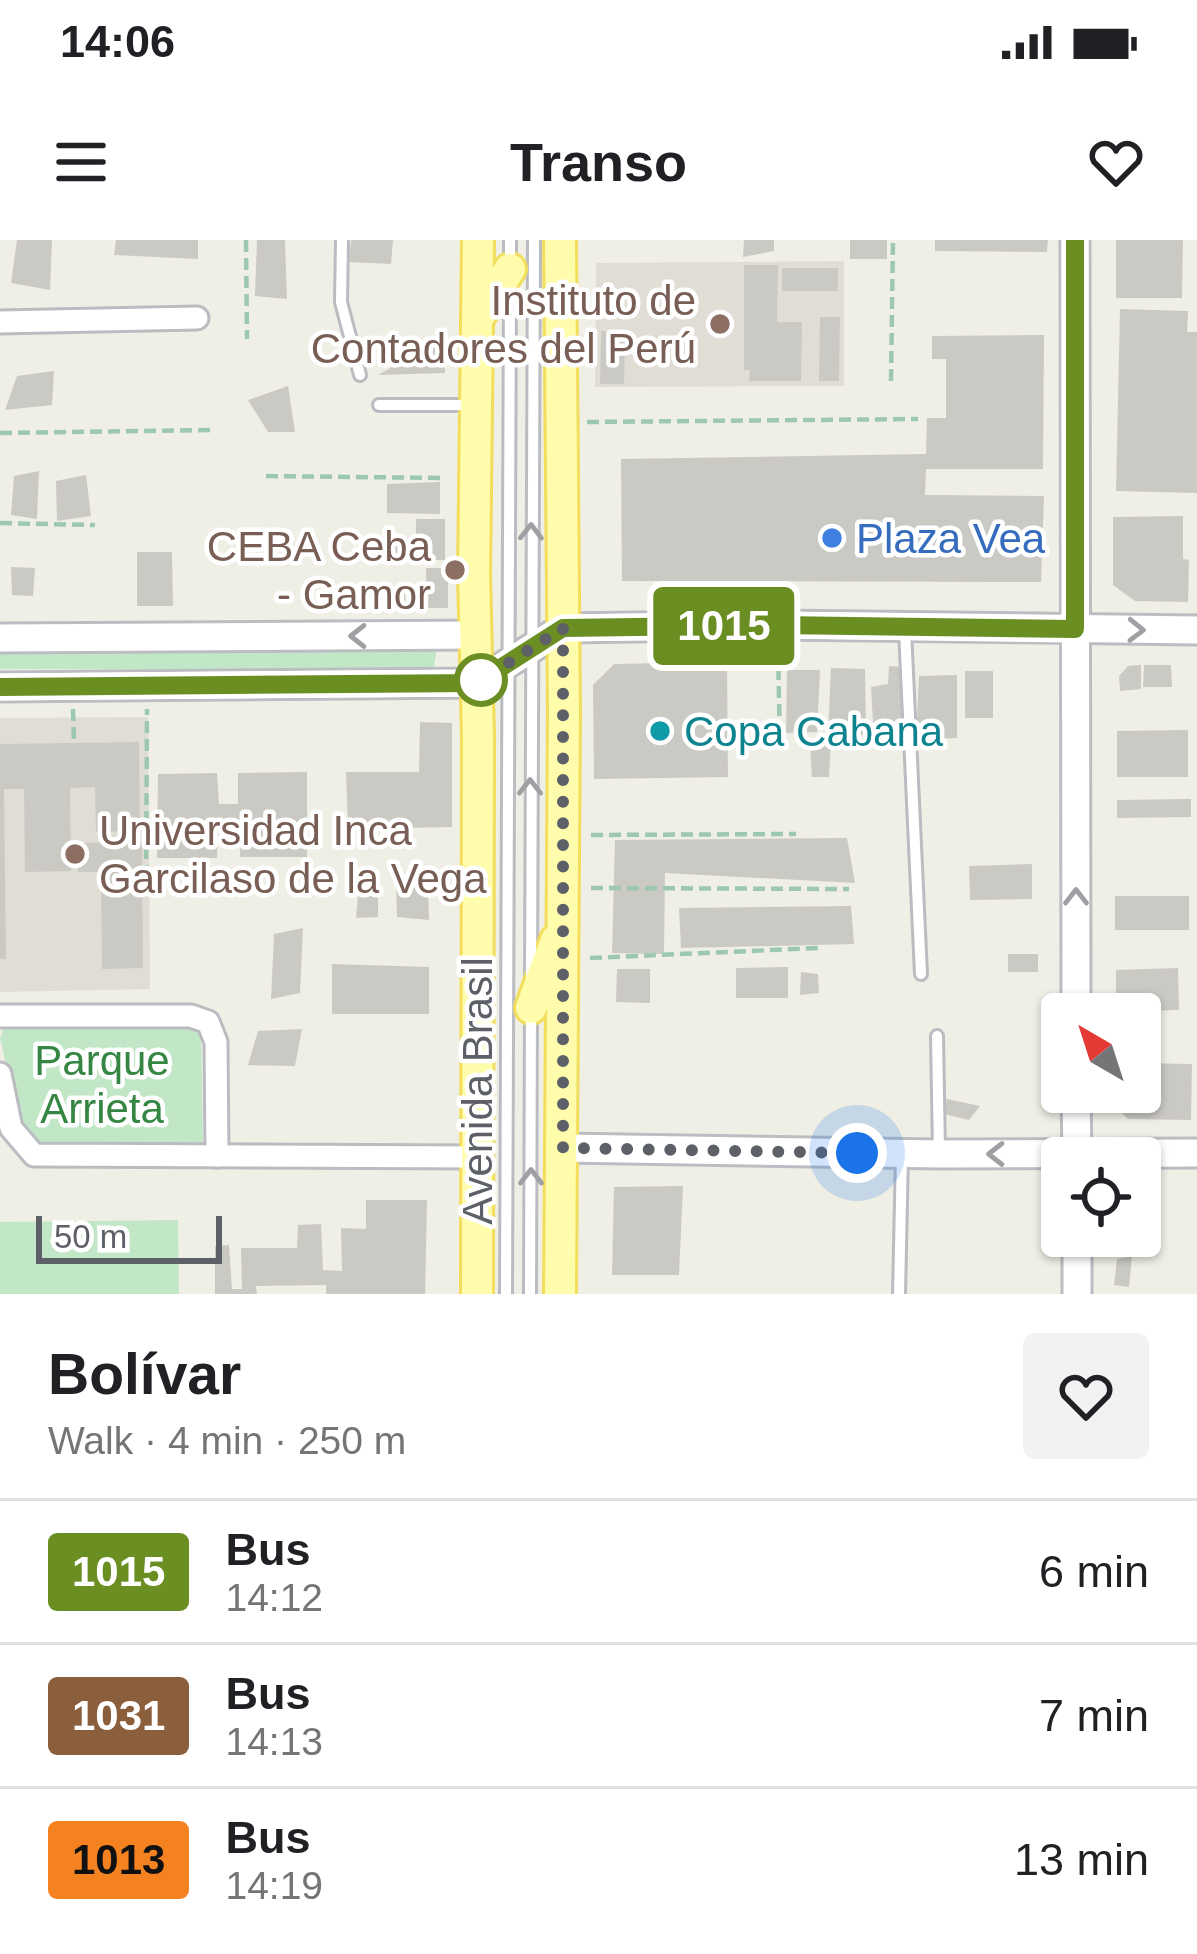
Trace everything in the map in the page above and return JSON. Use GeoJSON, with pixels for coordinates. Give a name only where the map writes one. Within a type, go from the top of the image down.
{"type":"FeatureCollection","features":[{"type":"Feature","properties":{"kind":"main road","name":"Avenida Brasil"},"geometry":{"type":"LineString","coordinates":[[477,1294],[471,735],[477,683],[478,240]]}},
{"type":"Feature","properties":{"kind":"main road","name":"Avenida Brasil"},"geometry":{"type":"LineString","coordinates":[[560,240],[564,886],[560,1294]]}},
{"type":"Feature","properties":{"kind":"main road"},"geometry":{"type":"LineString","coordinates":[[1075,240],[1076,993]]}},
{"type":"Feature","properties":{"kind":"main road"},"geometry":{"type":"LineString","coordinates":[[478,318],[510,255]]}},
{"type":"Feature","properties":{"kind":"main road"},"geometry":{"type":"LineString","coordinates":[[0,687],[477,683],[563,628],[777,625],[1197,630]]}},
{"type":"Feature","properties":{"kind":"main road"},"geometry":{"type":"LineString","coordinates":[[0,638],[475,635]]}},
{"type":"Feature","properties":{"kind":"main road"},"geometry":{"type":"LineString","coordinates":[[531,1008],[564,920]]}},
{"type":"Feature","properties":{"kind":"main road"},"geometry":{"type":"LineString","coordinates":[[563,1148],[1041,1155]]}},
{"type":"Feature","properties":{"kind":"main road"},"geometry":{"type":"LineString","coordinates":[[1161,1154],[1197,1153]]}},
{"type":"Feature","properties":{"kind":"main road"},"geometry":{"type":"LineString","coordinates":[[1077,1257],[1077,1294]]}},
{"type":"Feature","properties":{"kind":"street"},"geometry":{"type":"LineString","coordinates":[[0,322],[197,317]]}},
{"type":"Feature","properties":{"kind":"street"},"geometry":{"type":"LineString","coordinates":[[0,1016],[190,1016],[208,1022],[216,1042],[217,1156]]}},
{"type":"Feature","properties":{"kind":"street"},"geometry":{"type":"LineString","coordinates":[[0,1074],[10,1128],[34,1155],[478,1157]]}},
{"type":"Feature","properties":{"kind":"lane"},"geometry":{"type":"LineString","coordinates":[[342,240],[341,302],[360,375]]}},
{"type":"Feature","properties":{"kind":"lane","name":"Avenida Brasil"},"geometry":{"type":"LineString","coordinates":[[506,1294],[518,655],[534,240]]}},
{"type":"Feature","properties":{"kind":"lane","name":"Avenida Brasil"},"geometry":{"type":"LineString","coordinates":[[510,255],[531,1008],[530,1294]]}},
{"type":"Feature","properties":{"kind":"lane"},"geometry":{"type":"LineString","coordinates":[[380,405],[477,406]]}},
{"type":"Feature","properties":{"kind":"lane"},"geometry":{"type":"LineString","coordinates":[[905,627],[921,974]]}},
{"type":"Feature","properties":{"kind":"lane"},"geometry":{"type":"LineString","coordinates":[[937,1036],[939,1154]]}},
{"type":"Feature","properties":{"kind":"lane"},"geometry":{"type":"LineString","coordinates":[[899,1294],[902,1154]]}},
{"type":"Feature","properties":{"kind":"path"},"geometry":{"type":"LineString","coordinates":[[246,240],[247,339]]}},
{"type":"Feature","properties":{"kind":"path"},"geometry":{"type":"LineString","coordinates":[[891,381],[893,240]]}},
{"type":"Feature","properties":{"kind":"path"},"geometry":{"type":"LineString","coordinates":[[562,422],[918,419]]}},
{"type":"Feature","properties":{"kind":"path"},"geometry":{"type":"LineString","coordinates":[[0,433],[216,430]]}},
{"type":"Feature","properties":{"kind":"path"},"geometry":{"type":"LineString","coordinates":[[266,476],[476,478]]}},
{"type":"Feature","properties":{"kind":"path"},"geometry":{"type":"LineString","coordinates":[[0,524],[95,525]]}},
{"type":"Feature","properties":{"kind":"path"},"geometry":{"type":"LineString","coordinates":[[777,625],[781,746]]}},
{"type":"Feature","properties":{"kind":"path"},"geometry":{"type":"LineString","coordinates":[[146,895],[147,685]]}},
{"type":"Feature","properties":{"kind":"path"},"geometry":{"type":"LineString","coordinates":[[591,836],[796,835]]}},
{"type":"Feature","properties":{"kind":"path"},"geometry":{"type":"LineString","coordinates":[[564,886],[849,889]]}},
{"type":"Feature","properties":{"kind":"path"},"geometry":{"type":"LineString","coordinates":[[563,961],[818,948]]}},
{"type":"Feature","properties":{"kind":"shaded area","name":"Instituto de Contadores del Perú"},"geometry":{"type":"Polygon","coordinates":[[[844,261],[844,386],[595,387],[596,263],[844,261]]]}},
{"type":"Feature","properties":{"kind":"shaded area","name":"Universidad Inca Garcilaso de la Vega"},"geometry":{"type":"Polygon","coordinates":[[[148,717],[150,989],[0,992],[0,718],[148,717]]]}},
{"type":"Feature","properties":{"kind":"green space"},"geometry":{"type":"Polygon","coordinates":[[[437,650],[433,670],[0,669],[0,651],[437,650]]]}},
{"type":"Feature","properties":{"kind":"green space","name":"Parque Arrieta"},"geometry":{"type":"Polygon","coordinates":[[[12,1025],[201,1028],[203,1144],[42,1143],[24,1124],[13,1096],[0,1039],[12,1025]]]}},
{"type":"Feature","properties":{"kind":"green space"},"geometry":{"type":"Polygon","coordinates":[[[178,1220],[179,1294],[0,1294],[0,1222],[178,1220]]]}},
{"type":"Feature","properties":{"kind":"building"},"geometry":{"type":"Polygon","coordinates":[[[17,240],[52,240],[50,290],[11,283],[17,240]]]}},
{"type":"Feature","properties":{"kind":"building"},"geometry":{"type":"Polygon","coordinates":[[[116,240],[198,240],[198,259],[114,255],[116,240]]]}},
{"type":"Feature","properties":{"kind":"building"},"geometry":{"type":"Polygon","coordinates":[[[257,240],[285,240],[287,299],[255,296],[257,240]]]}},
{"type":"Feature","properties":{"kind":"building"},"geometry":{"type":"Polygon","coordinates":[[[351,240],[393,240],[391,264],[349,262],[351,240]]]}},
{"type":"Feature","properties":{"kind":"building"},"geometry":{"type":"Polygon","coordinates":[[[744,240],[774,240],[774,251],[743,257],[744,240]]]}},
{"type":"Feature","properties":{"kind":"building"},"geometry":{"type":"Polygon","coordinates":[[[850,240],[887,240],[887,259],[850,259],[850,240]]]}},
{"type":"Feature","properties":{"kind":"building"},"geometry":{"type":"Polygon","coordinates":[[[935,240],[1048,240],[1047,252],[935,251],[935,240]]]}},
{"type":"Feature","properties":{"kind":"building"},"geometry":{"type":"Polygon","coordinates":[[[1116,240],[1183,240],[1182,298],[1116,298],[1116,240]]]}},
{"type":"Feature","properties":{"kind":"building"},"geometry":{"type":"Polygon","coordinates":[[[744,265],[778,265],[777,322],[802,322],[801,381],[749,381],[750,370],[744,370],[744,265]]]}},
{"type":"Feature","properties":{"kind":"building"},"geometry":{"type":"Polygon","coordinates":[[[782,268],[838,268],[838,291],[782,291],[782,268]]]}},
{"type":"Feature","properties":{"kind":"building"},"geometry":{"type":"Polygon","coordinates":[[[1120,309],[1188,311],[1187,332],[1197,332],[1197,493],[1116,491],[1120,309]]]}},
{"type":"Feature","properties":{"kind":"building"},"geometry":{"type":"Polygon","coordinates":[[[820,317],[840,317],[839,381],[819,381],[820,317]]]}},
{"type":"Feature","properties":{"kind":"building"},"geometry":{"type":"Polygon","coordinates":[[[601,331],[625,332],[624,384],[600,384],[601,331]]]}},
{"type":"Feature","properties":{"kind":"building","name":"Plaza Vea"},"geometry":{"type":"Polygon","coordinates":[[[1044,335],[1043,469],[926,469],[925,495],[1044,496],[1041,582],[622,581],[621,459],[926,454],[927,418],[946,418],[946,359],[932,359],[932,336],[1044,335]]]}},
{"type":"Feature","properties":{"kind":"building"},"geometry":{"type":"Polygon","coordinates":[[[444,337],[445,373],[378,375],[444,337]]]}},
{"type":"Feature","properties":{"kind":"building"},"geometry":{"type":"Polygon","coordinates":[[[54,371],[52,405],[5,410],[17,376],[54,371]]]}},
{"type":"Feature","properties":{"kind":"building"},"geometry":{"type":"Polygon","coordinates":[[[288,386],[295,432],[268,432],[248,400],[288,386]]]}},
{"type":"Feature","properties":{"kind":"building"},"geometry":{"type":"Polygon","coordinates":[[[39,471],[37,519],[11,515],[14,476],[39,471]]]}},
{"type":"Feature","properties":{"kind":"building"},"geometry":{"type":"Polygon","coordinates":[[[86,475],[91,516],[57,521],[56,481],[86,475]]]}},
{"type":"Feature","properties":{"kind":"building"},"geometry":{"type":"Polygon","coordinates":[[[440,482],[440,514],[387,513],[387,484],[440,482]]]}},
{"type":"Feature","properties":{"kind":"building"},"geometry":{"type":"Polygon","coordinates":[[[1183,516],[1188,602],[1135,601],[1113,585],[1113,517],[1183,516]]]}},
{"type":"Feature","properties":{"kind":"building"},"geometry":{"type":"Polygon","coordinates":[[[416,519],[445,519],[445,560],[392,560],[392,542],[416,542],[416,519]]]}},
{"type":"Feature","properties":{"kind":"building"},"geometry":{"type":"Polygon","coordinates":[[[137,552],[172,552],[173,606],[137,606],[137,552]]]}},
{"type":"Feature","properties":{"kind":"building"},"geometry":{"type":"Polygon","coordinates":[[[11,567],[35,568],[33,596],[12,595],[11,567]]]}},
{"type":"Feature","properties":{"kind":"building"},"geometry":{"type":"Polygon","coordinates":[[[426,568],[448,568],[448,608],[427,608],[426,568]]]}},
{"type":"Feature","properties":{"kind":"building"},"geometry":{"type":"Polygon","coordinates":[[[379,585],[405,586],[405,608],[380,608],[379,585]]]}},
{"type":"Feature","properties":{"kind":"building","name":"Copa Cabana"},"geometry":{"type":"Polygon","coordinates":[[[727,662],[728,777],[594,779],[593,685],[614,664],[727,662]]]}},
{"type":"Feature","properties":{"kind":"building"},"geometry":{"type":"Polygon","coordinates":[[[1141,665],[1141,689],[1120,691],[1119,676],[1128,666],[1141,665]]]}},
{"type":"Feature","properties":{"kind":"building"},"geometry":{"type":"Polygon","coordinates":[[[1144,665],[1171,665],[1172,687],[1143,687],[1144,665]]]}},
{"type":"Feature","properties":{"kind":"building"},"geometry":{"type":"Polygon","coordinates":[[[889,666],[904,667],[904,722],[873,723],[871,687],[888,684],[889,666]]]}},
{"type":"Feature","properties":{"kind":"building"},"geometry":{"type":"Polygon","coordinates":[[[831,668],[865,669],[866,735],[828,735],[831,668]]]}},
{"type":"Feature","properties":{"kind":"building"},"geometry":{"type":"Polygon","coordinates":[[[787,670],[820,670],[817,732],[786,733],[787,670]]]}},
{"type":"Feature","properties":{"kind":"building"},"geometry":{"type":"Polygon","coordinates":[[[965,671],[993,671],[993,718],[965,718],[965,671]]]}},
{"type":"Feature","properties":{"kind":"building"},"geometry":{"type":"Polygon","coordinates":[[[957,675],[957,738],[916,739],[919,676],[957,675]]]}},
{"type":"Feature","properties":{"kind":"building"},"geometry":{"type":"Polygon","coordinates":[[[420,722],[452,723],[452,827],[348,829],[346,772],[419,772],[420,722]]]}},
{"type":"Feature","properties":{"kind":"building"},"geometry":{"type":"Polygon","coordinates":[[[1188,730],[1188,777],[1117,777],[1117,731],[1188,730]]]}},
{"type":"Feature","properties":{"kind":"building"},"geometry":{"type":"Polygon","coordinates":[[[831,741],[829,777],[812,777],[810,745],[831,741]]]}},
{"type":"Feature","properties":{"kind":"building"},"geometry":{"type":"Polygon","coordinates":[[[139,742],[140,831],[96,832],[95,787],[70,788],[71,871],[25,872],[24,789],[4,789],[6,959],[0,959],[0,744],[139,742]]]}},
{"type":"Feature","properties":{"kind":"building"},"geometry":{"type":"Polygon","coordinates":[[[307,772],[307,857],[240,857],[240,830],[218,829],[217,858],[157,858],[158,774],[217,773],[219,804],[238,804],[238,773],[307,772]]]}},
{"type":"Feature","properties":{"kind":"building"},"geometry":{"type":"Polygon","coordinates":[[[1191,799],[1191,817],[1117,818],[1117,800],[1191,799]]]}},
{"type":"Feature","properties":{"kind":"building"},"geometry":{"type":"Polygon","coordinates":[[[847,838],[855,883],[665,873],[664,954],[612,953],[615,840],[847,838]]]}},
{"type":"Feature","properties":{"kind":"building"},"geometry":{"type":"Polygon","coordinates":[[[142,842],[143,968],[102,969],[101,872],[78,872],[78,843],[142,842]]]}},
{"type":"Feature","properties":{"kind":"building"},"geometry":{"type":"Polygon","coordinates":[[[1032,864],[1032,899],[970,900],[969,866],[1032,864]]]}},
{"type":"Feature","properties":{"kind":"building"},"geometry":{"type":"Polygon","coordinates":[[[396,882],[428,884],[429,920],[397,917],[396,882]]]}},
{"type":"Feature","properties":{"kind":"building"},"geometry":{"type":"Polygon","coordinates":[[[359,884],[378,884],[378,917],[356,918],[359,884]]]}},
{"type":"Feature","properties":{"kind":"building"},"geometry":{"type":"Polygon","coordinates":[[[1115,896],[1189,896],[1189,930],[1115,930],[1115,896]]]}},
{"type":"Feature","properties":{"kind":"building"},"geometry":{"type":"Polygon","coordinates":[[[851,906],[854,944],[681,948],[679,908],[851,906]]]}},
{"type":"Feature","properties":{"kind":"building"},"geometry":{"type":"Polygon","coordinates":[[[303,928],[300,993],[271,999],[274,934],[303,928]]]}},
{"type":"Feature","properties":{"kind":"building"},"geometry":{"type":"Polygon","coordinates":[[[1008,954],[1038,954],[1038,972],[1008,972],[1008,954]]]}},
{"type":"Feature","properties":{"kind":"building"},"geometry":{"type":"Polygon","coordinates":[[[332,964],[429,967],[429,1014],[332,1014],[332,964]]]}},
{"type":"Feature","properties":{"kind":"building"},"geometry":{"type":"Polygon","coordinates":[[[788,967],[788,998],[736,998],[736,968],[788,967]]]}},
{"type":"Feature","properties":{"kind":"building"},"geometry":{"type":"Polygon","coordinates":[[[1178,968],[1179,1010],[1161,1011],[1161,993],[1116,993],[1116,970],[1178,968]]]}},
{"type":"Feature","properties":{"kind":"building"},"geometry":{"type":"Polygon","coordinates":[[[617,969],[650,969],[650,1003],[616,1002],[617,969]]]}},
{"type":"Feature","properties":{"kind":"building"},"geometry":{"type":"Polygon","coordinates":[[[801,972],[818,974],[819,993],[800,995],[801,972]]]}},
{"type":"Feature","properties":{"kind":"building"},"geometry":{"type":"Polygon","coordinates":[[[302,1029],[295,1066],[248,1065],[258,1031],[302,1029]]]}},
{"type":"Feature","properties":{"kind":"building"},"geometry":{"type":"Polygon","coordinates":[[[1161,1063],[1192,1064],[1191,1120],[1128,1119],[1122,1113],[1161,1113],[1161,1063]]]}},
{"type":"Feature","properties":{"kind":"building"},"geometry":{"type":"Polygon","coordinates":[[[947,1099],[980,1106],[969,1120],[944,1114],[947,1099]]]}},
{"type":"Feature","properties":{"kind":"building"},"geometry":{"type":"Polygon","coordinates":[[[683,1186],[679,1275],[612,1275],[614,1187],[683,1186]]]}},
{"type":"Feature","properties":{"kind":"building"},"geometry":{"type":"Polygon","coordinates":[[[366,1200],[427,1200],[425,1294],[326,1294],[326,1285],[256,1286],[257,1294],[215,1294],[215,1246],[229,1245],[232,1289],[242,1289],[241,1248],[297,1248],[298,1225],[321,1224],[323,1270],[342,1271],[341,1228],[366,1229],[366,1200]]]}},
{"type":"Feature","properties":{"kind":"building"},"geometry":{"type":"Polygon","coordinates":[[[1132,1257],[1129,1287],[1114,1285],[1117,1259],[1132,1257]]]}},
{"type":"Feature","properties":{"kind":"bus line","name":"1015"},"geometry":{"type":"LineString","coordinates":[[0,687],[477,683],[563,628],[1075,629],[1075,240]]}},
{"type":"Feature","properties":{"kind":"place","name":"Instituto de Contadores del Perú"},"geometry":{"type":"Point","coordinates":[720,324]}},
{"type":"Feature","properties":{"kind":"place","name":"Plaza Vea"},"geometry":{"type":"Point","coordinates":[832,538]}},
{"type":"Feature","properties":{"kind":"place","name":"CEBA Ceba - Gamor"},"geometry":{"type":"Point","coordinates":[455,570]}},
{"type":"Feature","properties":{"kind":"place","name":"Copa Cabana"},"geometry":{"type":"Point","coordinates":[660,731]}},
{"type":"Feature","properties":{"kind":"place","name":"Universidad Inca Garcilaso de la Vega"},"geometry":{"type":"Point","coordinates":[75,854]}},
{"type":"Feature","properties":{"kind":"route"},"geometry":{"type":"LineString","coordinates":[[481,680],[477,683],[563,628],[563,1148],[857,1153]]}}]}
